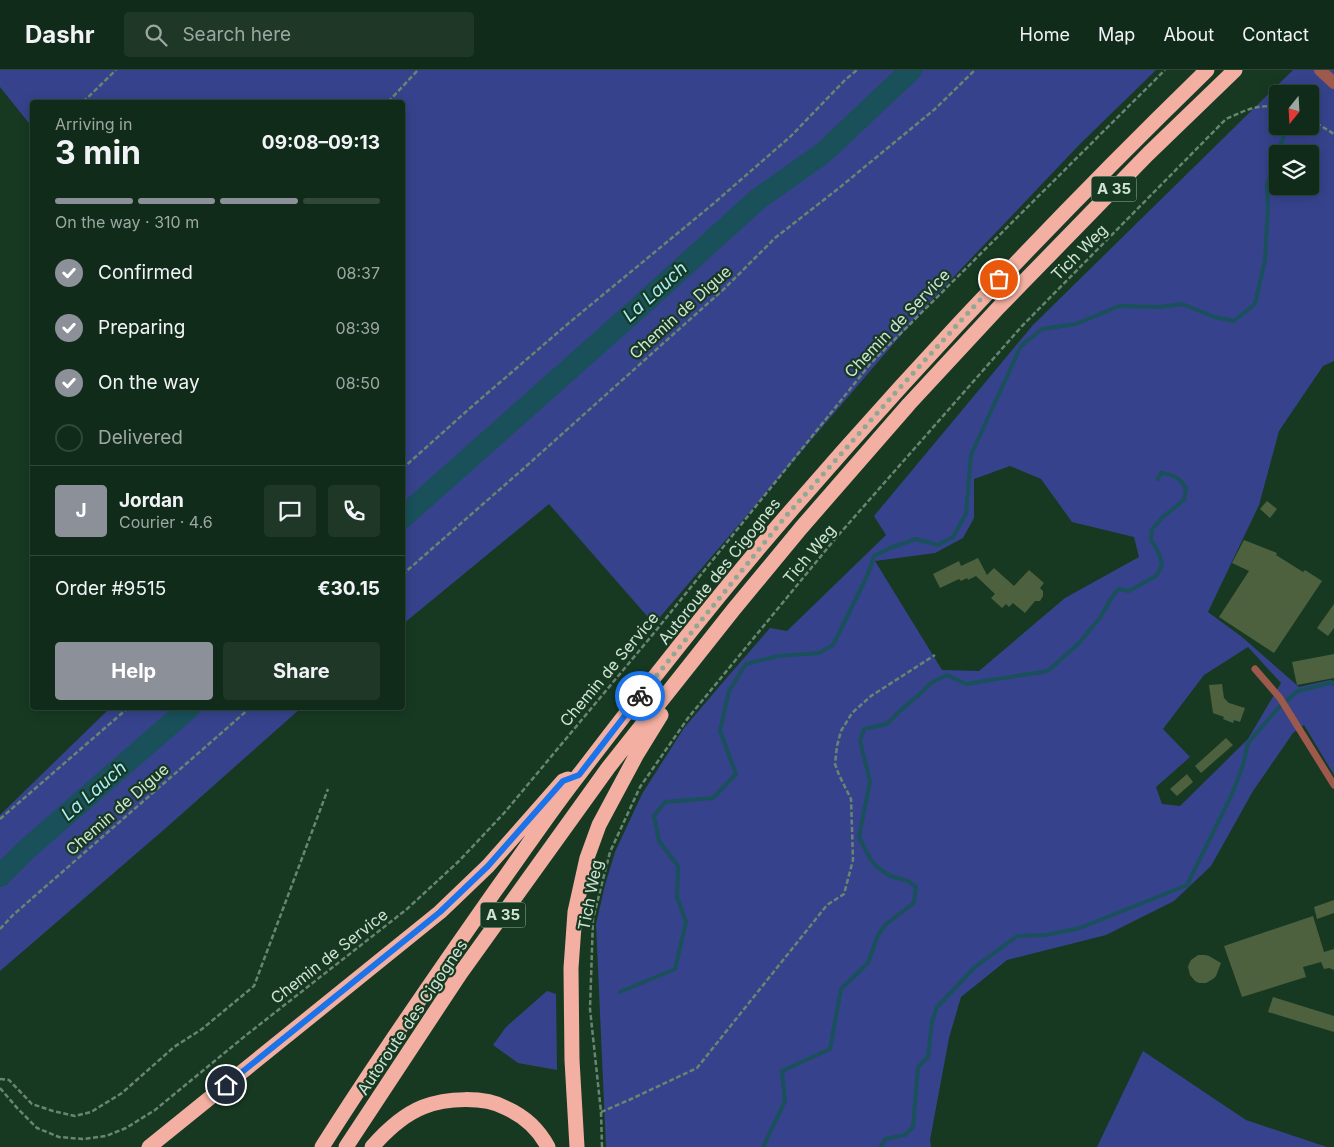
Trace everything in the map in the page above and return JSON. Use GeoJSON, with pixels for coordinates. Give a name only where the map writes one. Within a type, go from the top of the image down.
{"type":"FeatureCollection","features":[{"type":"Feature","properties":{"kind":"highway","name":"Autoroute des Cigognes"},"geometry":{"type":"LineString","coordinates":[[322,1147],[443,964],[579,775],[659,672],[786,516],[992,286],[1134,141],[1207,70]]}},
{"type":"Feature","properties":{"kind":"highway","name":"Autoroute des Cigognes"},"geometry":{"type":"LineString","coordinates":[[346,1147],[460,974],[608,768],[671,691],[734,609],[801,528],[909,404],[1026,279],[1148,154],[1235,70]]}},
{"type":"Feature","properties":{"kind":"highway"},"geometry":{"type":"LineString","coordinates":[[577,1147],[572,1060],[571,968],[576,912],[587,858],[599,825],[637,754],[659,720],[671,691]]}},
{"type":"Feature","properties":{"kind":"highway"},"geometry":{"type":"LineString","coordinates":[[149,1147],[440,912],[488,866],[563,781],[579,775]]}},
{"type":"Feature","properties":{"kind":"highway"},"geometry":{"type":"LineString","coordinates":[[372,1147],[387,1130],[403,1118],[423,1107],[450,1100],[479,1100],[506,1107],[529,1123],[548,1147]]}},
{"type":"Feature","properties":{"kind":"street"},"geometry":{"type":"LineString","coordinates":[[1321,71],[1334,83]]}},
{"type":"Feature","properties":{"kind":"lane"},"geometry":{"type":"LineString","coordinates":[[1255,669],[1285,705],[1334,785]]}},
{"type":"Feature","properties":{"kind":"path"},"geometry":{"type":"LineString","coordinates":[[85,100],[116,70]]}},
{"type":"Feature","properties":{"kind":"path"},"geometry":{"type":"LineString","coordinates":[[390,100],[418,70]]}},
{"type":"Feature","properties":{"kind":"path"},"geometry":{"type":"LineString","coordinates":[[405,466],[570,322],[713,204],[791,136],[857,70]]}},
{"type":"Feature","properties":{"kind":"path","name":"Chemin de Digue"},"geometry":{"type":"LineString","coordinates":[[405,572],[524,470],[725,288],[776,238],[935,109],[975,70]]}},
{"type":"Feature","properties":{"kind":"path","name":"Chemin de Service"},"geometry":{"type":"LineString","coordinates":[[0,1088],[37,1128],[59,1137],[83,1139],[106,1136],[126,1128],[155,1110],[245,1036],[407,909],[459,862],[505,812],[654,633],[871,363],[1165,70]]}},
{"type":"Feature","properties":{"kind":"path","name":"Tich Weg"},"geometry":{"type":"LineString","coordinates":[[602,1147],[601,1112],[590,1009],[593,919],[610,852],[640,787],[688,718],[823,554],[1022,326],[1226,119],[1252,108],[1269,106]]}},
{"type":"Feature","properties":{"kind":"path"},"geometry":{"type":"LineString","coordinates":[[1319,125],[1334,134]]}},
{"type":"Feature","properties":{"kind":"path"},"geometry":{"type":"LineString","coordinates":[[601,1112],[696,1068],[827,905],[844,894],[853,860],[853,851],[851,799],[835,764],[841,731],[852,713],[871,696],[935,655]]}},
{"type":"Feature","properties":{"kind":"path"},"geometry":{"type":"LineString","coordinates":[[0,819],[126,710]]}},
{"type":"Feature","properties":{"kind":"path","name":"Chemin de Digue"},"geometry":{"type":"LineString","coordinates":[[0,929],[13,915],[248,710]]}},
{"type":"Feature","properties":{"kind":"path"},"geometry":{"type":"LineString","coordinates":[[0,1078],[9,1080],[32,1104],[53,1112],[75,1116],[91,1112],[122,1093],[174,1048],[254,986],[328,789]]}},
{"type":"Feature","properties":{"kind":"shaded area"},"geometry":{"type":"Polygon","coordinates":[[[0,70],[1156,70],[1079,145],[924,308],[654,624],[549,504],[405,622],[405,100],[30,100],[30,124],[0,87],[0,70]]]}},
{"type":"Feature","properties":{"kind":"shaded area"},"geometry":{"type":"Polygon","coordinates":[[[1293,70],[1334,70],[1334,361],[1323,366],[1279,431],[1259,505],[1208,612],[1242,637],[1299,687],[1330,680],[1334,681],[1334,775],[1304,725],[1293,733],[1253,791],[1211,866],[1174,901],[1106,935],[1007,960],[961,997],[949,1038],[930,1140],[931,1147],[606,1147],[596,924],[615,852],[642,794],[684,728],[770,628],[787,631],[886,535],[874,516],[1033,325],[1269,94],[1269,135],[1319,135],[1319,85],[1278,85],[1293,70]],[[1010,466],[974,479],[974,518],[963,538],[935,553],[875,561],[942,670],[979,671],[1065,598],[1139,557],[1134,537],[1072,522],[1041,479],[1010,466]],[[1248,647],[1204,675],[1163,729],[1190,757],[1156,787],[1162,804],[1180,806],[1248,739],[1281,683],[1248,647]]]}},
{"type":"Feature","properties":{"kind":"shaded area"},"geometry":{"type":"Polygon","coordinates":[[[108,710],[299,710],[0,971],[0,815],[108,710]]]}},
{"type":"Feature","properties":{"kind":"shaded area"},"geometry":{"type":"Polygon","coordinates":[[[547,991],[556,994],[557,1070],[518,1063],[493,1045],[506,1027],[547,991]]]}},
{"type":"Feature","properties":{"kind":"shaded area"},"geometry":{"type":"Polygon","coordinates":[[[1143,1051],[1246,1120],[1327,1147],[1097,1147],[1143,1051]]]}},
{"type":"Feature","properties":{"kind":"building"},"geometry":{"type":"Polygon","coordinates":[[[1267,501],[1277,509],[1270,518],[1260,509],[1267,501]]]}},
{"type":"Feature","properties":{"kind":"building"},"geometry":{"type":"Polygon","coordinates":[[[1244,540],[1277,553],[1276,555],[1303,572],[1305,570],[1322,581],[1274,653],[1219,617],[1249,571],[1232,563],[1244,540]]]}},
{"type":"Feature","properties":{"kind":"building"},"geometry":{"type":"Polygon","coordinates":[[[978,558],[987,575],[994,568],[1014,586],[1029,570],[1044,583],[1040,588],[1043,591],[1043,596],[1040,601],[1035,601],[1025,613],[1013,603],[1009,607],[1006,604],[1002,608],[991,598],[995,594],[976,576],[968,580],[967,578],[961,581],[959,579],[940,588],[933,574],[959,561],[961,566],[978,558]]]}},
{"type":"Feature","properties":{"kind":"building"},"geometry":{"type":"Polygon","coordinates":[[[1334,604],[1334,628],[1328,636],[1317,628],[1334,604]]]}},
{"type":"Feature","properties":{"kind":"building"},"geometry":{"type":"Polygon","coordinates":[[[1334,654],[1334,678],[1297,685],[1292,662],[1334,654]]]}},
{"type":"Feature","properties":{"kind":"building"},"geometry":{"type":"Polygon","coordinates":[[[1222,684],[1224,698],[1229,703],[1245,708],[1240,722],[1234,720],[1233,723],[1213,713],[1209,685],[1222,684]]]}},
{"type":"Feature","properties":{"kind":"building"},"geometry":{"type":"Polygon","coordinates":[[[1226,738],[1233,745],[1201,773],[1195,766],[1226,738]]]}},
{"type":"Feature","properties":{"kind":"building"},"geometry":{"type":"Polygon","coordinates":[[[1187,774],[1193,782],[1177,796],[1170,789],[1187,774]]]}},
{"type":"Feature","properties":{"kind":"building"},"geometry":{"type":"Polygon","coordinates":[[[1334,900],[1334,913],[1317,919],[1314,907],[1334,900]]]}},
{"type":"Feature","properties":{"kind":"building"},"geometry":{"type":"Polygon","coordinates":[[[1313,916],[1324,952],[1334,949],[1334,970],[1324,969],[1321,962],[1303,967],[1306,977],[1242,997],[1224,946],[1313,916]]]}},
{"type":"Feature","properties":{"kind":"building"},"geometry":{"type":"Polygon","coordinates":[[[1198,955],[1209,956],[1221,963],[1216,976],[1206,983],[1195,981],[1190,975],[1189,964],[1198,955]]]}},
{"type":"Feature","properties":{"kind":"building"},"geometry":{"type":"Polygon","coordinates":[[[1273,997],[1334,1016],[1334,1032],[1268,1012],[1273,997]]]}},
{"type":"Feature","properties":{"kind":"waterway","name":"La Lauch"},"geometry":{"type":"LineString","coordinates":[[405,515],[758,199],[822,154],[911,70]]}},
{"type":"Feature","properties":{"kind":"waterway"},"geometry":{"type":"LineString","coordinates":[[620,992],[675,969],[686,922],[677,897],[678,866],[659,841],[654,816],[665,802],[713,798],[736,774],[720,731],[729,691],[746,664],[778,656],[819,653],[833,645],[868,574],[874,556],[916,539],[938,545],[953,537],[966,514],[971,455],[1021,346],[1042,329],[1076,324],[1119,306],[1160,307],[1182,304],[1215,317],[1234,321],[1255,304],[1265,260],[1268,208],[1267,185],[1284,135]]}},
{"type":"Feature","properties":{"kind":"waterway"},"geometry":{"type":"LineString","coordinates":[[763,1147],[785,1101],[782,1071],[830,1049],[841,989],[868,963],[878,935],[886,924],[914,903],[916,887],[908,881],[890,876],[876,866],[859,837],[870,781],[860,741],[864,729],[887,724],[931,683],[947,675],[966,684],[1048,671],[1079,643],[1099,619],[1119,589],[1129,591],[1156,576],[1162,566],[1159,553],[1151,540],[1152,529],[1163,517],[1184,500],[1186,489],[1179,479],[1173,476],[1161,473],[1158,479]]}},
{"type":"Feature","properties":{"kind":"waterway"},"geometry":{"type":"LineString","coordinates":[[881,1147],[885,1139],[905,1135],[913,1127],[918,1067],[928,1057],[932,1021],[937,1007],[975,967],[1017,936],[1046,935],[1080,928],[1187,885],[1233,792],[1243,765],[1248,743],[1280,706],[1298,691],[1330,683],[1334,684]]}},
{"type":"Feature","properties":{"kind":"waterway","name":"La Lauch"},"geometry":{"type":"LineString","coordinates":[[0,876],[27,849],[187,710]]}},
{"type":"Feature","properties":{"kind":"way so far"},"geometry":{"type":"LineString","coordinates":[[640,696],[786,516],[999,279]]}},
{"type":"Feature","properties":{"kind":"route"},"geometry":{"type":"LineString","coordinates":[[226,1085],[410,937],[466,888],[488,866],[563,781],[579,775],[640,696]]}}]}
